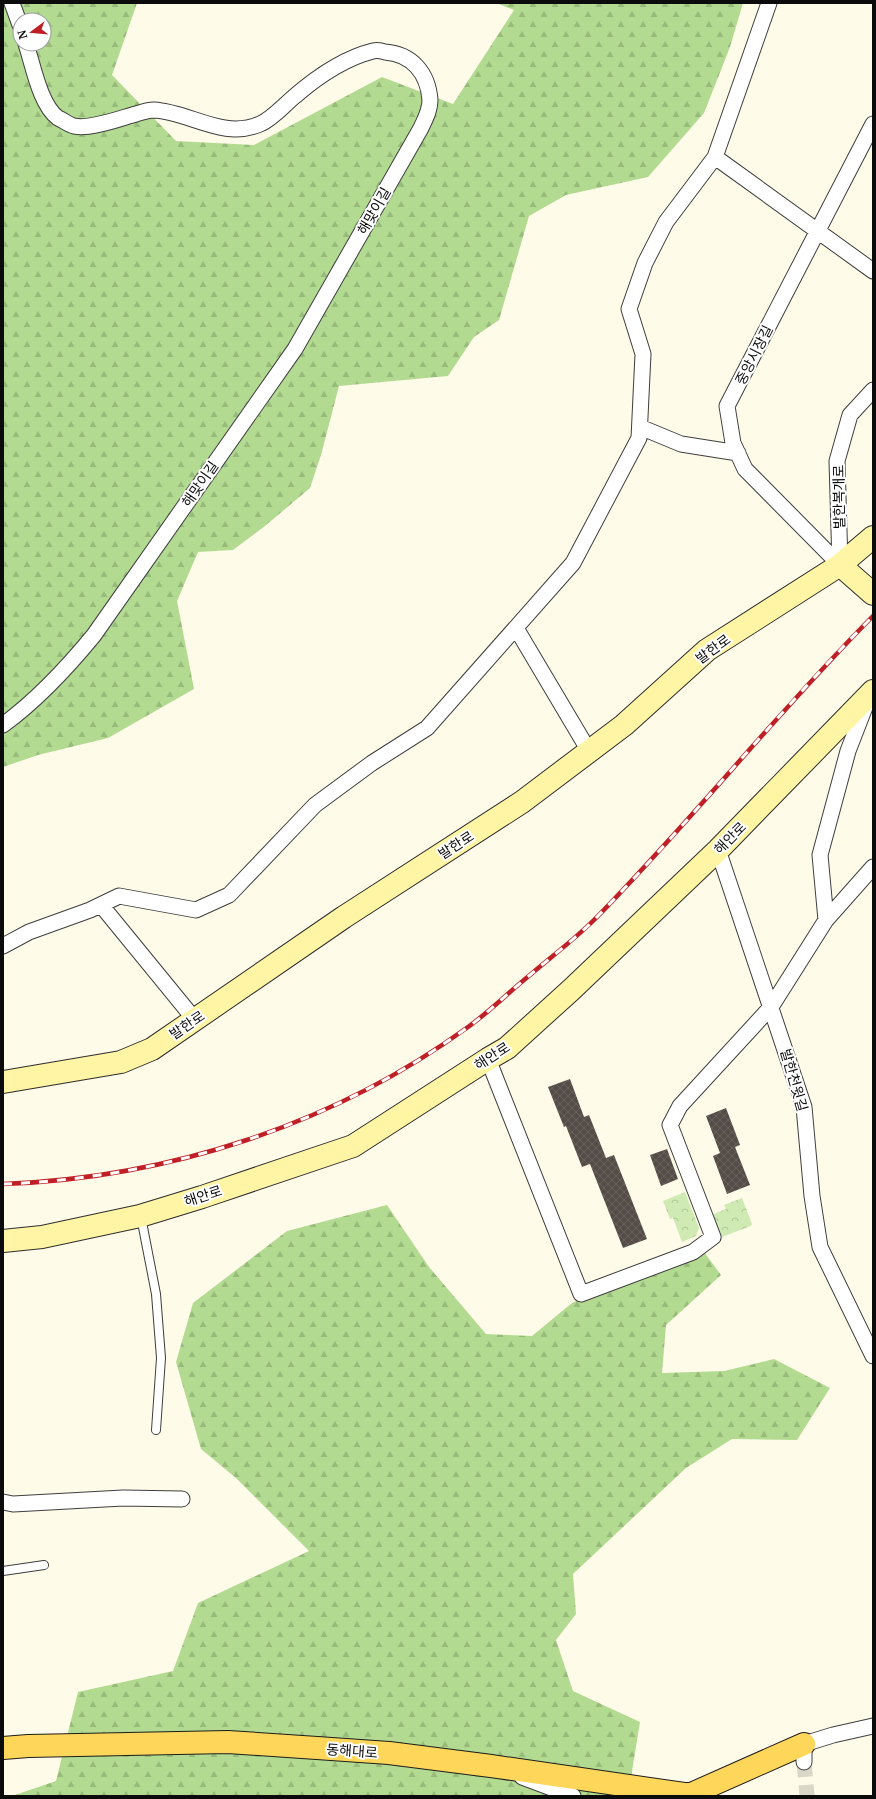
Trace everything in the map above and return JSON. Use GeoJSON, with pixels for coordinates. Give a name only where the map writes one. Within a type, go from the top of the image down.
{"type":"FeatureCollection","features":[{"type":"Feature","properties":{"kind":"main road","name":"동해대로"},"geometry":{"type":"LineString","coordinates":[[3,1748],[28,1746],[228,1742],[389,1753],[693,1795]]}},
{"type":"Feature","properties":{"kind":"main road"},"geometry":{"type":"LineString","coordinates":[[693,1795],[804,1753]]}},
{"type":"Feature","properties":{"kind":"street"},"geometry":{"type":"LineString","coordinates":[[3,946],[29,932],[90,910],[119,896],[196,910],[229,895],[315,805],[372,763],[427,728],[573,563],[639,438],[643,354],[630,309],[645,263],[666,222],[715,157],[769,3]]}},
{"type":"Feature","properties":{"kind":"street","name":"해맞이길"},"geometry":{"type":"LineString","coordinates":[[3,725],[14,718],[69,665],[94,635],[296,349],[428,114],[430,101],[424,76],[408,58],[396,53],[375,51],[348,62],[310,83],[262,124],[251,128],[239,130],[219,127],[171,112],[152,110],[87,127],[74,126],[57,117],[49,109],[42,95],[29,52]]}},
{"type":"Feature","properties":{"kind":"street","name":"중앙시장길"},"geometry":{"type":"LineString","coordinates":[[840,565],[745,469],[733,443],[727,406],[873,124]]}},
{"type":"Feature","properties":{"kind":"street"},"geometry":{"type":"LineString","coordinates":[[715,157],[873,271]]}},
{"type":"Feature","properties":{"kind":"street","name":"발한복개로"},"geometry":{"type":"LineString","coordinates":[[840,565],[837,461],[850,415],[873,390]]}},
{"type":"Feature","properties":{"kind":"street"},"geometry":{"type":"LineString","coordinates":[[640,427],[681,444],[738,453]]}},
{"type":"Feature","properties":{"kind":"street","name":"발한로"},"geometry":{"type":"LineString","coordinates":[[3,1082],[121,1062],[152,1048],[344,917],[522,802],[624,725],[707,650],[840,565],[873,537]]}},
{"type":"Feature","properties":{"kind":"street"},"geometry":{"type":"LineString","coordinates":[[840,565],[873,594]]}},
{"type":"Feature","properties":{"kind":"street"},"geometry":{"type":"LineString","coordinates":[[516,628],[589,751]]}},
{"type":"Feature","properties":{"kind":"street"},"geometry":{"type":"LineString","coordinates":[[826,920],[820,855],[848,752],[872,692]]}},
{"type":"Feature","properties":{"kind":"street","name":"해안로"},"geometry":{"type":"LineString","coordinates":[[3,1241],[42,1237],[140,1216],[202,1197],[353,1146],[507,1048],[566,995],[718,850],[872,692]]}},
{"type":"Feature","properties":{"kind":"street","name":"발한천윗길"},"geometry":{"type":"LineString","coordinates":[[718,850],[772,1007],[804,1107],[812,1196],[820,1247],[873,1356]]}},
{"type":"Feature","properties":{"kind":"street"},"geometry":{"type":"LineString","coordinates":[[488,1059],[581,1294],[693,1252],[713,1237],[670,1125],[680,1106],[772,1007],[826,920],[873,868]]}},
{"type":"Feature","properties":{"kind":"street"},"geometry":{"type":"LineString","coordinates":[[101,904],[195,1020]]}},
{"type":"Feature","properties":{"kind":"street"},"geometry":{"type":"LineString","coordinates":[[3,1502],[13,1504],[123,1498],[182,1499]]}},
{"type":"Feature","properties":{"kind":"street"},"geometry":{"type":"LineString","coordinates":[[804,1753],[833,1735],[873,1726]]}},
{"type":"Feature","properties":{"kind":"street"},"geometry":{"type":"LineString","coordinates":[[491,1766],[573,1796]]}},
{"type":"Feature","properties":{"kind":"lane"},"geometry":{"type":"LineString","coordinates":[[140,1216],[156,1294],[161,1358],[156,1430]]}},
{"type":"Feature","properties":{"kind":"lane"},"geometry":{"type":"LineString","coordinates":[[3,1571],[44,1565]]}},
{"type":"Feature","properties":{"kind":"green space"},"geometry":{"type":"Polygon","coordinates":[[[3,3],[137,3],[112,75],[176,141],[254,145],[382,77],[453,104],[514,10],[496,3],[743,3],[730,47],[704,113],[648,177],[566,195],[529,216],[499,320],[474,337],[448,376],[339,386],[321,455],[310,488],[265,526],[233,550],[198,552],[177,601],[194,689],[108,738],[38,755],[3,767],[3,3]]]}},
{"type":"Feature","properties":{"kind":"green space"},"geometry":{"type":"Polygon","coordinates":[[[685,1192],[699,1228],[696,1236],[682,1242],[673,1218],[670,1219],[663,1201],[685,1192]]]}},
{"type":"Feature","properties":{"kind":"green space"},"geometry":{"type":"Polygon","coordinates":[[[742,1198],[752,1224],[751,1226],[722,1237],[716,1235],[709,1216],[726,1209],[724,1205],[742,1198]]]}},
{"type":"Feature","properties":{"kind":"green space"},"geometry":{"type":"Polygon","coordinates":[[[387,1205],[429,1267],[486,1334],[532,1336],[572,1303],[698,1244],[721,1275],[666,1325],[662,1373],[724,1371],[774,1359],[830,1388],[797,1440],[732,1439],[686,1468],[573,1574],[576,1614],[556,1640],[573,1691],[640,1722],[628,1796],[12,1796],[56,1781],[78,1692],[173,1671],[198,1603],[309,1551],[236,1478],[201,1449],[176,1362],[193,1303],[287,1231],[387,1205]]]}},
{"type":"Feature","properties":{"kind":"building"},"geometry":{"type":"Polygon","coordinates":[[[570,1079],[584,1117],[589,1115],[606,1158],[614,1155],[647,1239],[623,1248],[590,1164],[582,1167],[566,1126],[564,1127],[548,1087],[570,1079]]]}},
{"type":"Feature","properties":{"kind":"building"},"geometry":{"type":"Polygon","coordinates":[[[726,1108],[740,1145],[735,1147],[750,1185],[727,1194],[713,1156],[720,1153],[706,1116],[726,1108]]]}},
{"type":"Feature","properties":{"kind":"building"},"geometry":{"type":"Polygon","coordinates":[[[667,1149],[678,1179],[661,1186],[650,1155],[667,1149]]]}},
{"type":"Feature","properties":{"kind":"tunnel"},"geometry":{"type":"LineString","coordinates":[[804,1762],[807,1796]]}},
{"type":"Feature","properties":{"kind":"railway"},"geometry":{"type":"LineString","coordinates":[[3,1184],[65,1180],[126,1171],[187,1158],[247,1140],[305,1118],[362,1092],[416,1062],[476,1021],[595,919],[631,882],[803,690],[873,616]]}}]}
